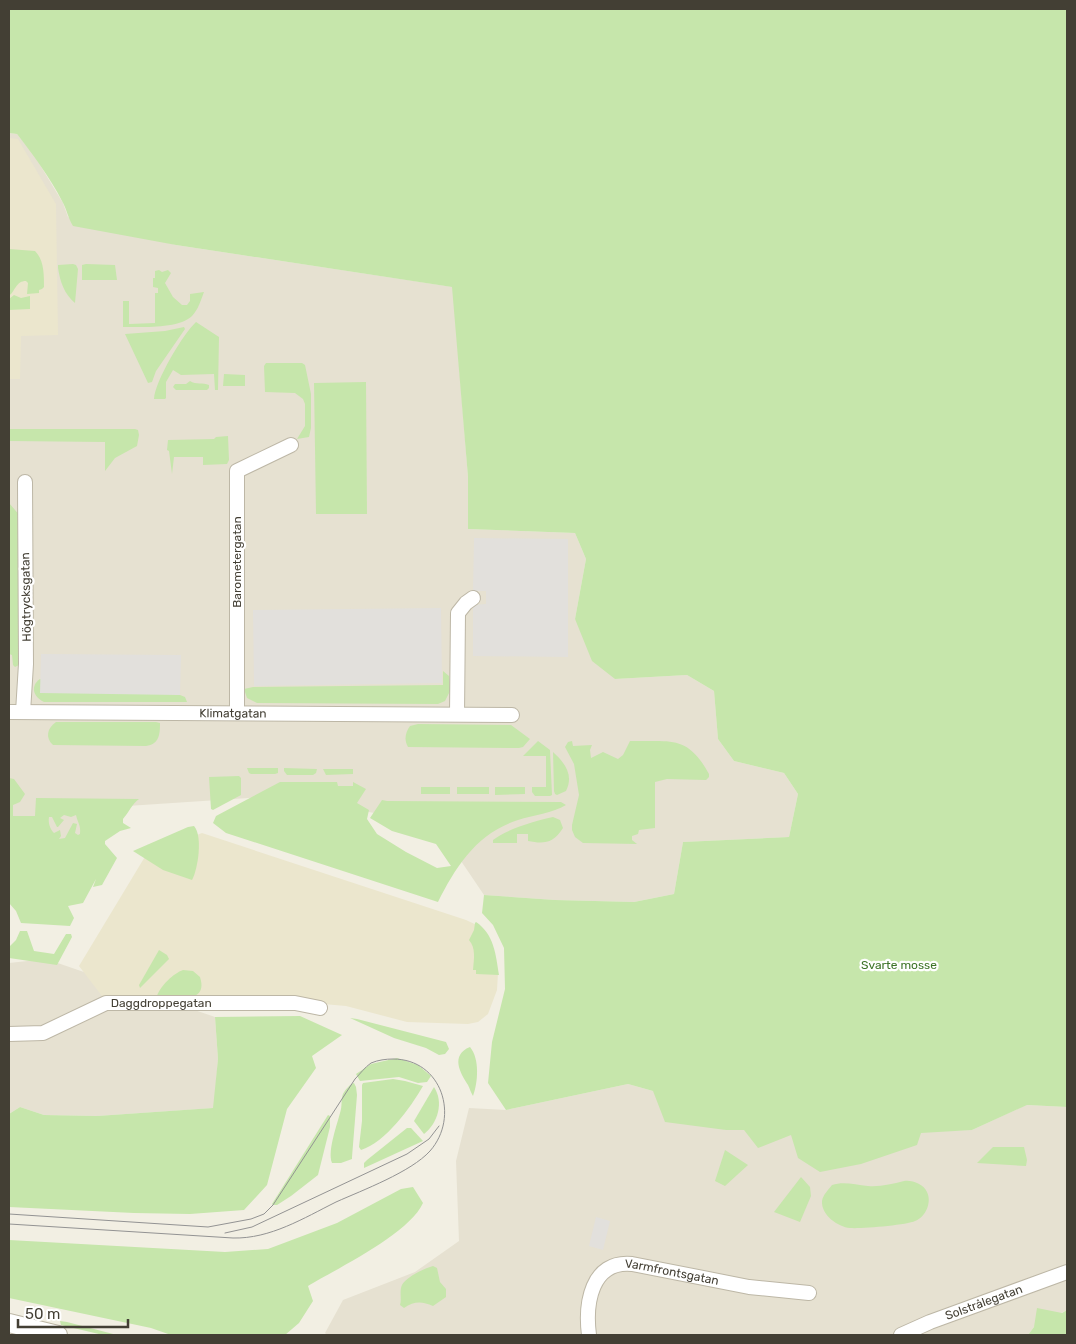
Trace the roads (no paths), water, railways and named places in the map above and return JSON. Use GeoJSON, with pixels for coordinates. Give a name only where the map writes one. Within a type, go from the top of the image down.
{"type":"FeatureCollection","features":[{"type":"Feature","properties":{"kind":"street","name":"Barometergatan"},"geometry":{"type":"LineString","coordinates":[[237,713],[237,471],[291,445]]}},
{"type":"Feature","properties":{"kind":"street","name":"Högtrycksgatan"},"geometry":{"type":"LineString","coordinates":[[24,712],[26,664],[25,482]]}},
{"type":"Feature","properties":{"kind":"street"},"geometry":{"type":"LineString","coordinates":[[457,714],[458,613],[473,598]]}},
{"type":"Feature","properties":{"kind":"street","name":"Klimatgatan"},"geometry":{"type":"LineString","coordinates":[[9,712],[512,715]]}},
{"type":"Feature","properties":{"kind":"street","name":"Daggdroppegatan"},"geometry":{"type":"LineString","coordinates":[[9,1034],[43,1033],[106,1003],[295,1003],[320,1008]]}},
{"type":"Feature","properties":{"kind":"street","name":"Varmfrontsgatan"},"geometry":{"type":"LineString","coordinates":[[589,1335],[588,1305],[592,1291],[602,1273],[610,1266],[617,1264],[632,1264],[749,1287],[809,1293]]}},
{"type":"Feature","properties":{"kind":"street","name":"Solstrålegatan"},"geometry":{"type":"LineString","coordinates":[[901,1335],[930,1322],[1067,1272]]}},
{"type":"Feature","properties":{"kind":"street"},"geometry":{"type":"LineString","coordinates":[[12,1328],[58,1335]]}},
{"type":"Feature","properties":{"kind":"tram line"},"geometry":{"type":"LineString","coordinates":[[9,1214],[208,1227],[251,1219],[264,1214],[273,1205],[355,1079],[371,1063],[390,1059],[410,1062],[424,1069],[434,1079],[441,1092],[444,1122],[439,1137],[422,1159],[386,1180],[299,1221],[260,1235],[233,1238],[9,1224]]}},
{"type":"Feature","properties":{"kind":"tram line"},"geometry":{"type":"LineString","coordinates":[[225,1233],[252,1227],[407,1154],[429,1139],[439,1126]]}},
{"type":"Feature","properties":{"kind":"park label","name":"Svarte mosse"},"geometry":{"type":"Point","coordinates":[899,965]}}]}
